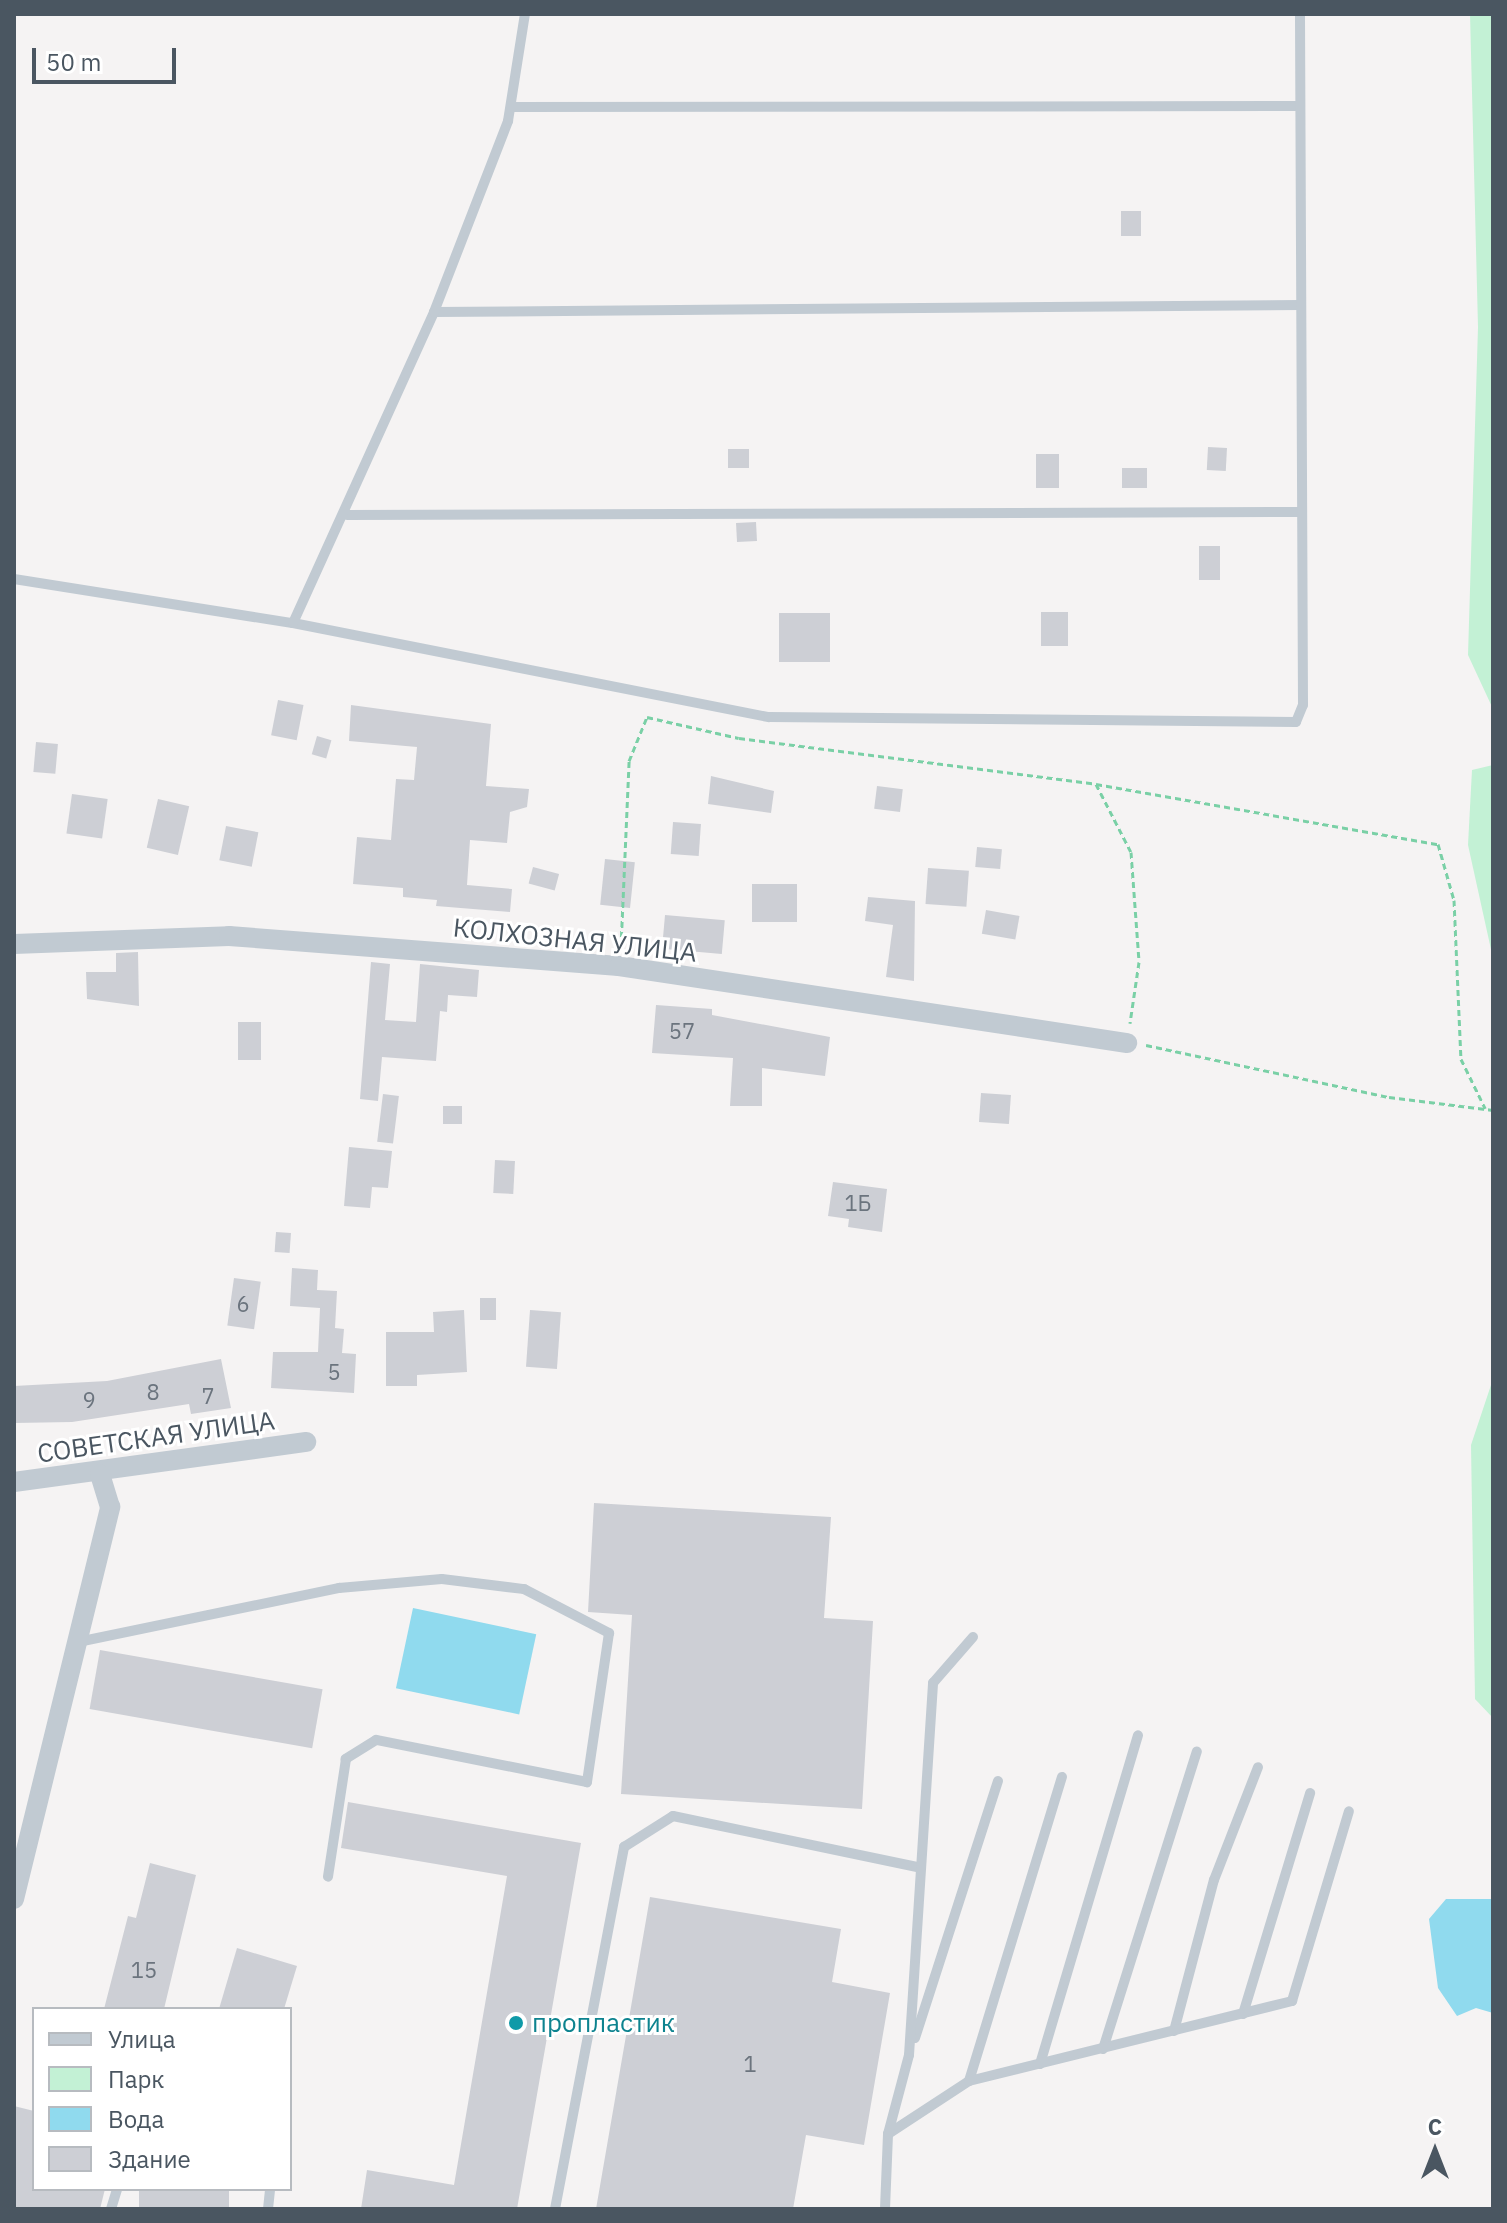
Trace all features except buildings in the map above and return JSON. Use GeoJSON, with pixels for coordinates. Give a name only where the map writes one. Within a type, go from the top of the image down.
{"type":"FeatureCollection","features":[{"type":"Feature","properties":{"kind":"street","name":"КОЛХОЗНАЯ УЛИЦА"},"geometry":{"type":"LineString","coordinates":[[14,944],[229,936],[619,966],[1127,1043]]}},
{"type":"Feature","properties":{"kind":"street","name":"СОВЕТСКАЯ УЛИЦА"},"geometry":{"type":"LineString","coordinates":[[14,1482],[100,1474],[306,1442]]}},
{"type":"Feature","properties":{"kind":"street"},"geometry":{"type":"LineString","coordinates":[[14,1899],[110,1507],[100,1474]]}},
{"type":"Feature","properties":{"kind":"lane"},"geometry":{"type":"LineString","coordinates":[[293,623],[347,515],[434,312],[511,107],[525,14]]}},
{"type":"Feature","properties":{"kind":"lane"},"geometry":{"type":"LineString","coordinates":[[14,579],[293,623],[769,717],[1283,725],[1296,722],[1303,705],[1300,14]]}},
{"type":"Feature","properties":{"kind":"lane"},"geometry":{"type":"LineString","coordinates":[[511,107],[1300,106]]}},
{"type":"Feature","properties":{"kind":"lane"},"geometry":{"type":"LineString","coordinates":[[434,312],[1300,305]]}},
{"type":"Feature","properties":{"kind":"lane"},"geometry":{"type":"LineString","coordinates":[[347,515],[1301,512]]}},
{"type":"Feature","properties":{"kind":"lane"},"geometry":{"type":"LineString","coordinates":[[77,1642],[339,1588],[442,1579],[524,1589],[609,1633],[587,1782],[376,1740],[346,1759],[328,1877]]}},
{"type":"Feature","properties":{"kind":"lane"},"geometry":{"type":"LineString","coordinates":[[909,2055],[933,1683],[973,1637]]}},
{"type":"Feature","properties":{"kind":"lane"},"geometry":{"type":"LineString","coordinates":[[1040,2064],[1138,1735]]}},
{"type":"Feature","properties":{"kind":"lane"},"geometry":{"type":"LineString","coordinates":[[1103,2049],[1197,1751]]}},
{"type":"Feature","properties":{"kind":"lane"},"geometry":{"type":"LineString","coordinates":[[1174,2031],[1214,1880],[1258,1767]]}},
{"type":"Feature","properties":{"kind":"lane"},"geometry":{"type":"LineString","coordinates":[[969,2081],[1062,1777]]}},
{"type":"Feature","properties":{"kind":"lane"},"geometry":{"type":"LineString","coordinates":[[885,2209],[888,2134],[909,2055],[998,1781]]}},
{"type":"Feature","properties":{"kind":"lane"},"geometry":{"type":"LineString","coordinates":[[1243,2014],[1310,1793]]}},
{"type":"Feature","properties":{"kind":"lane"},"geometry":{"type":"LineString","coordinates":[[888,2134],[969,2081],[1292,2001],[1349,1811]]}},
{"type":"Feature","properties":{"kind":"lane"},"geometry":{"type":"LineString","coordinates":[[555,2209],[624,1847],[673,1816],[921,1868]]}},
{"type":"Feature","properties":{"kind":"path"},"geometry":{"type":"LineString","coordinates":[[619,966],[629,761],[647,717],[739,738],[1096,784],[1438,844],[1454,900],[1461,1059],[1485,1108]]}},
{"type":"Feature","properties":{"kind":"path"},"geometry":{"type":"LineString","coordinates":[[1096,784],[1131,852],[1139,962],[1127,1043],[1389,1097],[1493,1110]]}},
{"type":"Feature","properties":{"kind":"green space"},"geometry":{"type":"Polygon","coordinates":[[[1470,14],[1493,14],[1493,709],[1468,655],[1478,327],[1470,14]]]}},
{"type":"Feature","properties":{"kind":"green space"},"geometry":{"type":"Polygon","coordinates":[[[1493,765],[1492,954],[1468,845],[1472,770],[1493,765]]]}},
{"type":"Feature","properties":{"kind":"green space"},"geometry":{"type":"Polygon","coordinates":[[[1493,1379],[1493,1718],[1475,1699],[1471,1445],[1493,1379]]]}},
{"type":"Feature","properties":{"kind":"water"},"geometry":{"type":"Polygon","coordinates":[[[413,1608],[536,1634],[519,1714],[396,1688],[413,1608]]]}},
{"type":"Feature","properties":{"kind":"water"},"geometry":{"type":"Polygon","coordinates":[[[1446,1899],[1493,1899],[1493,2013],[1476,2008],[1457,2016],[1438,1988],[1429,1919],[1446,1899]]]}},
{"type":"Feature","properties":{"kind":"place","name":"пропластик"},"geometry":{"type":"Point","coordinates":[516,2023]}}]}
